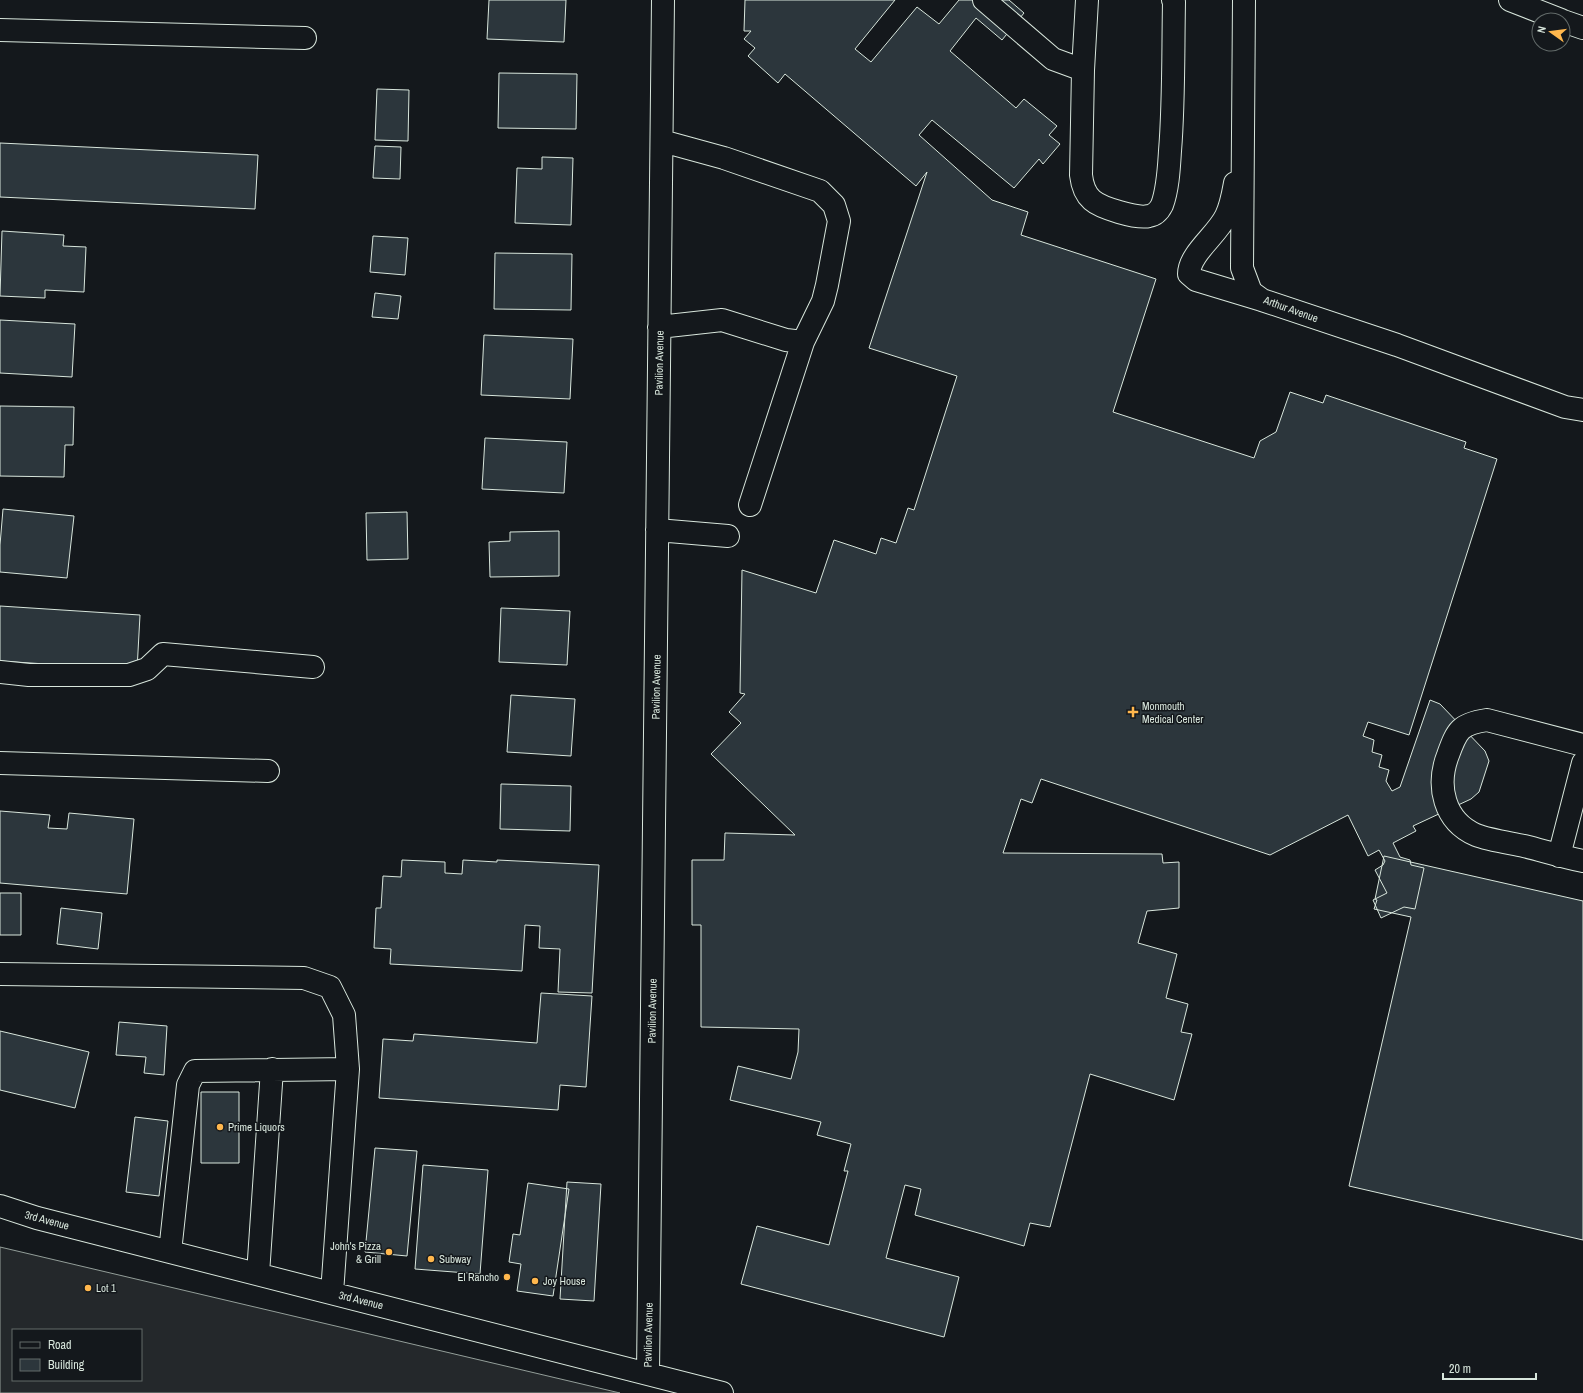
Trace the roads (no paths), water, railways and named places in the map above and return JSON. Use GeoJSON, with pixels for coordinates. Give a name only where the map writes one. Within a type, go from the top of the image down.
{"type":"FeatureCollection","features":[{"type":"Feature","properties":{"kind":"street","name":"Pavilion Avenue"},"geometry":{"type":"LineString","coordinates":[[648,1374],[663,0]]}},
{"type":"Feature","properties":{"kind":"street"},"geometry":{"type":"LineString","coordinates":[[984,0],[1053,59],[1083,70]]}},
{"type":"Feature","properties":{"kind":"street"},"geometry":{"type":"LineString","coordinates":[[1087,0],[1083,70],[1081,175],[1083,188],[1092,200],[1108,208],[1136,216],[1148,217],[1156,214],[1162,205],[1168,173],[1171,135],[1173,0]]}},
{"type":"Feature","properties":{"kind":"street"},"geometry":{"type":"LineString","coordinates":[[1510,0],[1541,12]]}},
{"type":"Feature","properties":{"kind":"street","name":"Arthur Avenue"},"geometry":{"type":"LineString","coordinates":[[1245,2],[1242,268],[1251,292],[1262,300],[1397,345],[1565,407],[1583,410]]}},
{"type":"Feature","properties":{"kind":"street"},"geometry":{"type":"LineString","coordinates":[[1571,23],[1583,28]]}},
{"type":"Feature","properties":{"kind":"street"},"geometry":{"type":"LineString","coordinates":[[0,30],[305,38]]}},
{"type":"Feature","properties":{"kind":"street"},"geometry":{"type":"LineString","coordinates":[[1244,107],[1238,172],[1231,202],[1226,217],[1190,264],[1189,274],[1196,280],[1262,300]]}},
{"type":"Feature","properties":{"kind":"street"},"geometry":{"type":"LineString","coordinates":[[662,141],[724,158],[820,191],[834,205],[839,221],[823,301],[803,342],[750,505]]}},
{"type":"Feature","properties":{"kind":"street"},"geometry":{"type":"LineString","coordinates":[[1218,228],[1228,225],[1233,226],[1240,231],[1243,240]]}},
{"type":"Feature","properties":{"kind":"street"},"geometry":{"type":"LineString","coordinates":[[660,327],[722,320],[786,340],[803,342]]}},
{"type":"Feature","properties":{"kind":"street"},"geometry":{"type":"LineString","coordinates":[[657,530],[728,536]]}},
{"type":"Feature","properties":{"kind":"street"},"geometry":{"type":"LineString","coordinates":[[0,672],[29,675],[129,675],[146,669],[163,654],[313,667]]}},
{"type":"Feature","properties":{"kind":"street"},"geometry":{"type":"LineString","coordinates":[[1583,746],[1487,720],[1472,722],[1458,731],[1447,756],[1442,775],[1442,793],[1447,806],[1456,821],[1476,835],[1583,861]]}},
{"type":"Feature","properties":{"kind":"street"},"geometry":{"type":"LineString","coordinates":[[0,763],[268,770]]}},
{"type":"Feature","properties":{"kind":"street"},"geometry":{"type":"LineString","coordinates":[[1559,856],[1583,763]]}},
{"type":"Feature","properties":{"kind":"street"},"geometry":{"type":"LineString","coordinates":[[0,974],[304,978],[330,987],[344,1015],[348,1069],[332,1293]]}},
{"type":"Feature","properties":{"kind":"street"},"geometry":{"type":"LineString","coordinates":[[258,1274],[272,1069]]}},
{"type":"Feature","properties":{"kind":"street"},"geometry":{"type":"LineString","coordinates":[[170,1252],[188,1085],[195,1071],[348,1069]]}},
{"type":"Feature","properties":{"kind":"street","name":"3rd Avenue"},"geometry":{"type":"LineString","coordinates":[[0,1206],[37,1218],[722,1393]]}},
{"type":"Feature","properties":{"kind":"place","name":"Monmouth Medical Center"},"geometry":{"type":"Point","coordinates":[1133,712]}},
{"type":"Feature","properties":{"kind":"place","name":"Prime Liquors"},"geometry":{"type":"Point","coordinates":[220,1127]}},
{"type":"Feature","properties":{"kind":"place","name":"John's Pizza & Grill"},"geometry":{"type":"Point","coordinates":[389,1252]}},
{"type":"Feature","properties":{"kind":"place","name":"Subway"},"geometry":{"type":"Point","coordinates":[431,1259]}},
{"type":"Feature","properties":{"kind":"place","name":"El Rancho"},"geometry":{"type":"Point","coordinates":[507,1277]}},
{"type":"Feature","properties":{"kind":"place","name":"Joy House"},"geometry":{"type":"Point","coordinates":[535,1281]}},
{"type":"Feature","properties":{"kind":"place","name":"Lot 1"},"geometry":{"type":"Point","coordinates":[88,1288]}}]}
